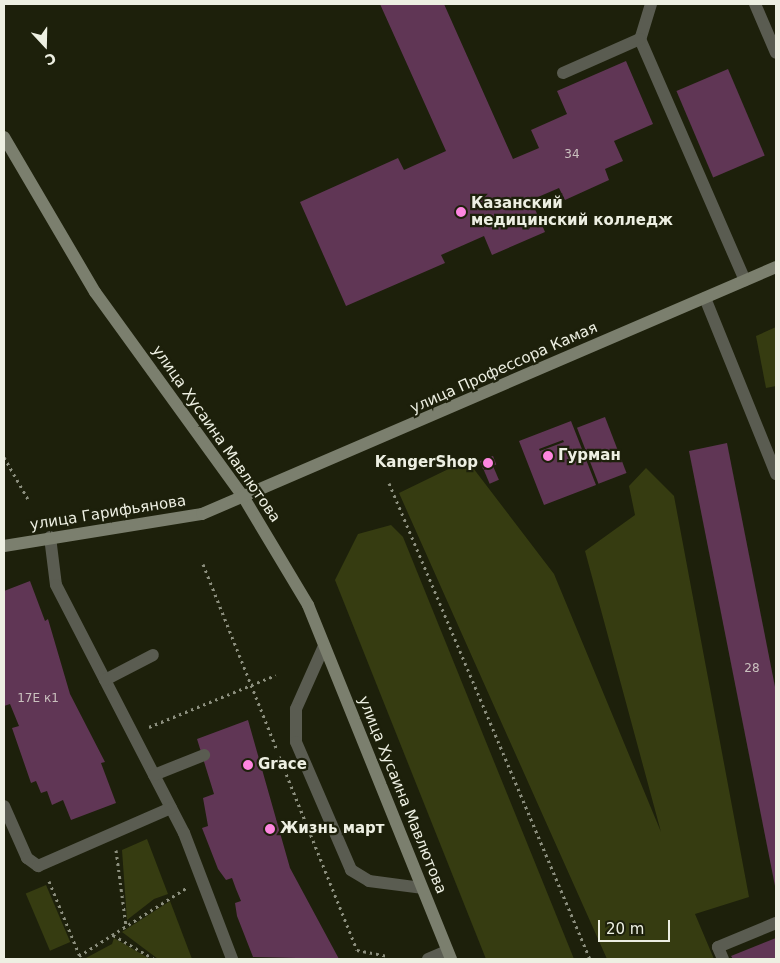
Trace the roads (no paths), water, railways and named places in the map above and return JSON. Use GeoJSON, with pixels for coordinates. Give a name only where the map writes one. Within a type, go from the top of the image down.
{"type":"FeatureCollection","features":[{"type":"Feature","properties":{"kind":"street","name":"улица Хусаина Мавлютова"},"geometry":{"type":"LineString","coordinates":[[4,137],[95,292],[244,498],[308,605],[449,955]]}},
{"type":"Feature","properties":{"kind":"street","name":"улица Профессора Камая"},"geometry":{"type":"LineString","coordinates":[[244,498],[776,267]]}},
{"type":"Feature","properties":{"kind":"street","name":"улица Гарифьянова"},"geometry":{"type":"LineString","coordinates":[[4,546],[50,537],[167,523],[244,498]]}},
{"type":"Feature","properties":{"kind":"lane"},"geometry":{"type":"LineString","coordinates":[[651,4],[640,39],[745,280]]}},
{"type":"Feature","properties":{"kind":"lane"},"geometry":{"type":"LineString","coordinates":[[755,4],[776,53]]}},
{"type":"Feature","properties":{"kind":"lane"},"geometry":{"type":"LineString","coordinates":[[563,73],[640,39]]}},
{"type":"Feature","properties":{"kind":"lane"},"geometry":{"type":"LineString","coordinates":[[705,298],[776,474]]}},
{"type":"Feature","properties":{"kind":"lane"},"geometry":{"type":"LineString","coordinates":[[50,537],[53,579],[171,808],[201,878],[232,959]]}},
{"type":"Feature","properties":{"kind":"lane"},"geometry":{"type":"LineString","coordinates":[[324,646],[296,709],[296,742],[351,870],[369,881],[422,888]]}},
{"type":"Feature","properties":{"kind":"lane"},"geometry":{"type":"LineString","coordinates":[[105,680],[154,655]]}},
{"type":"Feature","properties":{"kind":"lane"},"geometry":{"type":"LineString","coordinates":[[154,775],[204,756]]}},
{"type":"Feature","properties":{"kind":"lane"},"geometry":{"type":"LineString","coordinates":[[4,806],[30,864],[42,865],[171,808]]}},
{"type":"Feature","properties":{"kind":"lane"},"geometry":{"type":"LineString","coordinates":[[723,959],[718,947],[776,923]]}},
{"type":"Feature","properties":{"kind":"lane"},"geometry":{"type":"LineString","coordinates":[[428,959],[449,955]]}},
{"type":"Feature","properties":{"kind":"place","name":"Казанский медицинский колледж"},"geometry":{"type":"Point","coordinates":[461,212]}},
{"type":"Feature","properties":{"kind":"place","name":"Гурман"},"geometry":{"type":"Point","coordinates":[548,456]}},
{"type":"Feature","properties":{"kind":"place","name":"KangerShop"},"geometry":{"type":"Point","coordinates":[488,463]}},
{"type":"Feature","properties":{"kind":"place","name":"Grace"},"geometry":{"type":"Point","coordinates":[248,765]}},
{"type":"Feature","properties":{"kind":"place","name":"Жизнь март"},"geometry":{"type":"Point","coordinates":[270,829]}}]}
